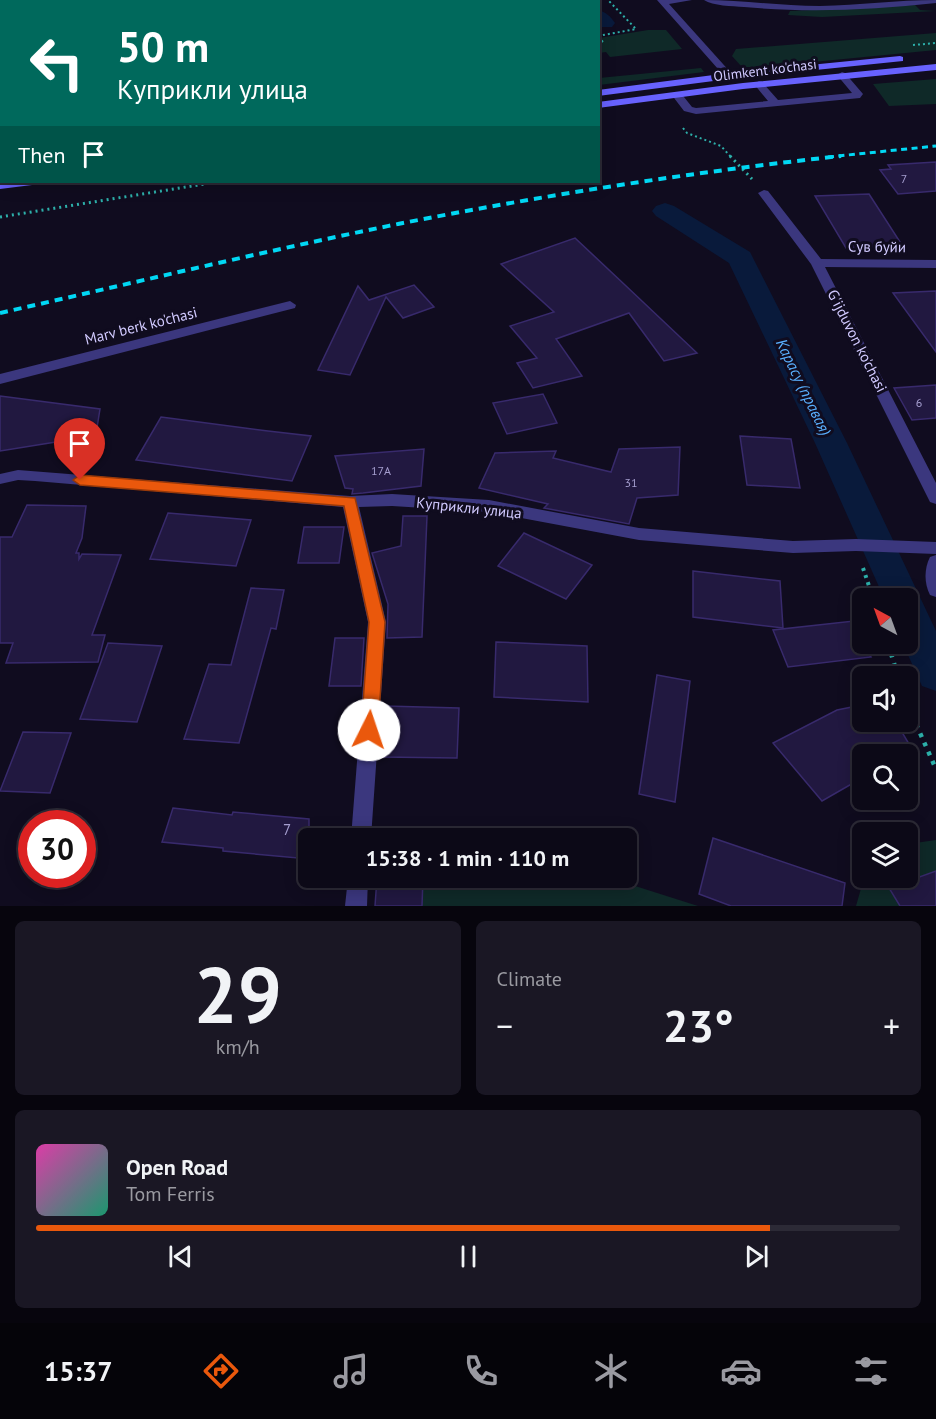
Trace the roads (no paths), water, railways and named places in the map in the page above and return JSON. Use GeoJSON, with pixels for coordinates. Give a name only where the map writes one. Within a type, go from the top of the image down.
{"type":"FeatureCollection","features":[{"type":"Feature","properties":{"kind":"main road","name":"Olimkent ko'chasi"},"geometry":{"type":"LineString","coordinates":[[600,93],[729,76],[936,56]]}},
{"type":"Feature","properties":{"kind":"main road","name":"Olimkent ko'chasi"},"geometry":{"type":"LineString","coordinates":[[600,105],[759,84],[936,67]]}},
{"type":"Feature","properties":{"kind":"main road"},"geometry":{"type":"LineString","coordinates":[[0,186],[24,183]]}},
{"type":"Feature","properties":{"kind":"street"},"geometry":{"type":"LineString","coordinates":[[662,1],[688,0]]}},
{"type":"Feature","properties":{"kind":"street"},"geometry":{"type":"LineString","coordinates":[[708,0],[745,6],[822,9],[936,0]]}},
{"type":"Feature","properties":{"kind":"street"},"geometry":{"type":"LineString","coordinates":[[662,1],[729,76]]}},
{"type":"Feature","properties":{"kind":"street"},"geometry":{"type":"LineString","coordinates":[[676,94],[688,109],[696,111],[856,96],[858,94],[842,75]]}},
{"type":"Feature","properties":{"kind":"street"},"geometry":{"type":"LineString","coordinates":[[759,84],[776,104]]}},
{"type":"Feature","properties":{"kind":"street","name":"G'ijduvon ko'chasi"},"geometry":{"type":"LineString","coordinates":[[764,193],[817,263],[936,498]]}},
{"type":"Feature","properties":{"kind":"street","name":"Сув буйи"},"geometry":{"type":"LineString","coordinates":[[817,263],[936,264]]}},
{"type":"Feature","properties":{"kind":"street","name":"Marv berk ko'chasi"},"geometry":{"type":"LineString","coordinates":[[0,379],[290,305]]}},
{"type":"Feature","properties":{"kind":"street","name":"Куприкли улица"},"geometry":{"type":"LineString","coordinates":[[0,479],[35,476],[350,502],[392,500],[489,506],[651,536],[793,547],[856,545],[936,548]]}},
{"type":"Feature","properties":{"kind":"street"},"geometry":{"type":"LineString","coordinates":[[350,502],[377,622],[362,828]]}},
{"type":"Feature","properties":{"kind":"street"},"geometry":{"type":"LineString","coordinates":[[936,561],[933,583],[936,590]]}},
{"type":"Feature","properties":{"kind":"street"},"geometry":{"type":"LineString","coordinates":[[356,906],[357,888]]}},
{"type":"Feature","properties":{"kind":"waterway","name":"Карасу (правая)"},"geometry":{"type":"LineString","coordinates":[[600,18],[605,23]]}},
{"type":"Feature","properties":{"kind":"waterway","name":"Карасу (правая)"},"geometry":{"type":"LineString","coordinates":[[665,211],[740,258],[831,443],[897,588]]}},
{"type":"Feature","properties":{"kind":"waterway","name":"Карасу (правая)"},"geometry":{"type":"LineString","coordinates":[[918,634],[936,674]]}},
{"type":"Feature","properties":{"kind":"railway"},"geometry":{"type":"LineString","coordinates":[[828,157],[936,146]]}},
{"type":"Feature","properties":{"kind":"railway"},"geometry":{"type":"LineString","coordinates":[[0,313],[298,245],[453,213],[675,177],[841,156]]}}]}
